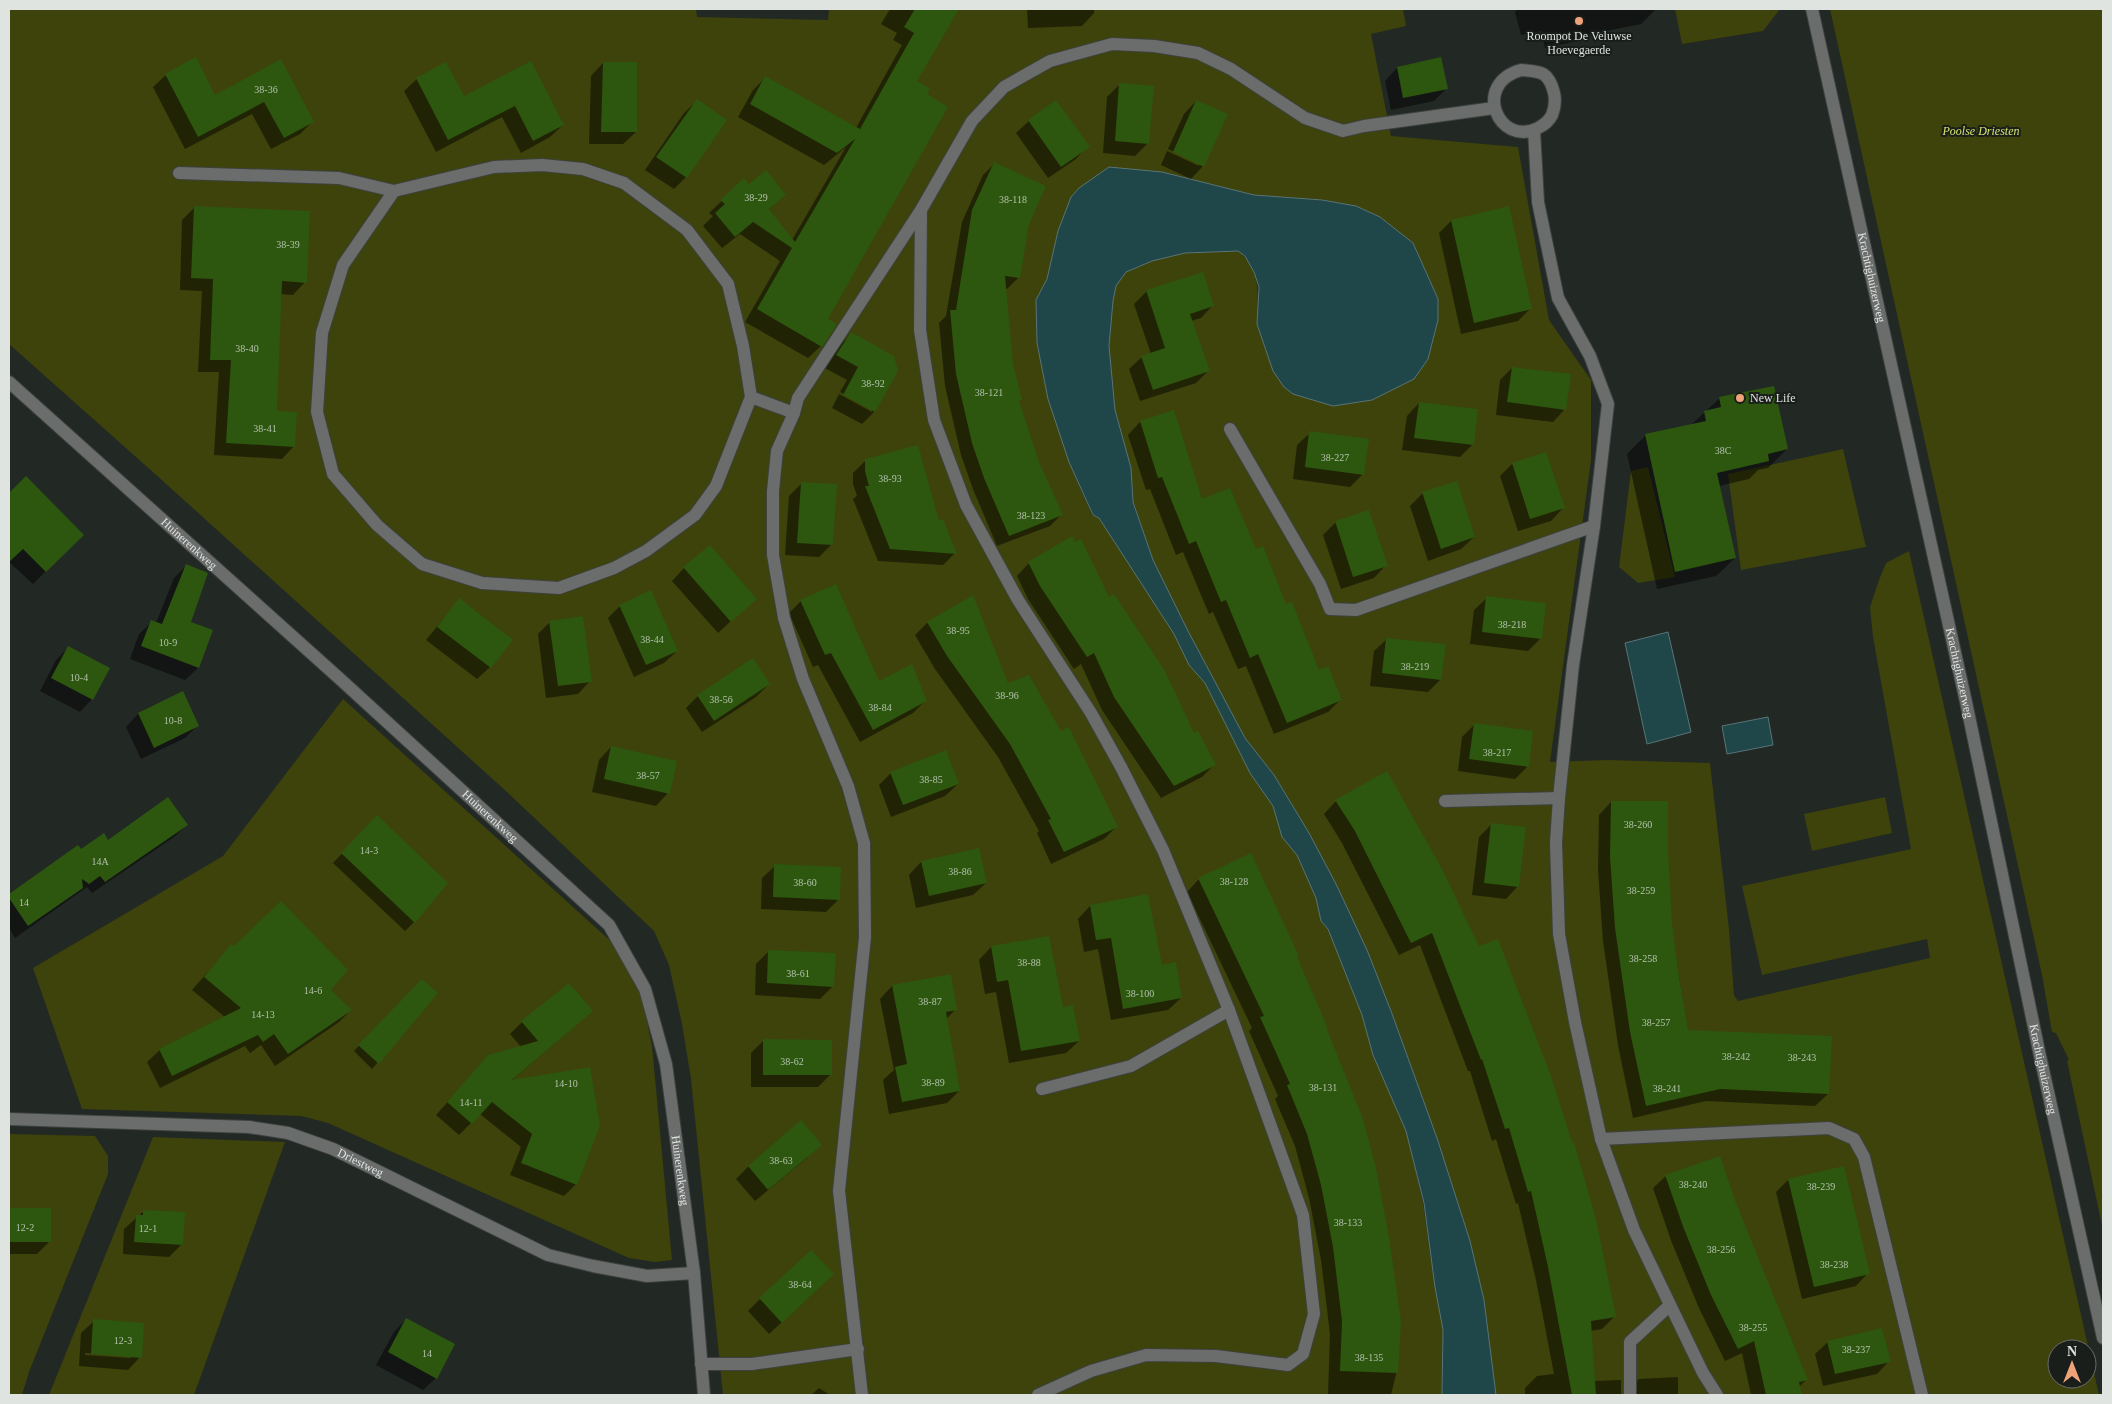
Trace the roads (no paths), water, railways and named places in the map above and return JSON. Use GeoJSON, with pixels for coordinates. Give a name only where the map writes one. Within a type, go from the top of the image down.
{"type":"FeatureCollection","features":[{"type":"Feature","properties":{"kind":"street","name":"Krachtighuizerweg"},"geometry":{"type":"LineString","coordinates":[[1812,9],[1966,702],[2040,1056],[2103,1338]]}},
{"type":"Feature","properties":{"kind":"street"},"geometry":{"type":"LineString","coordinates":[[862,1395],[839,1191],[865,937],[864,843],[848,786],[803,679],[784,618],[773,555],[773,491],[776,451],[794,413],[798,398],[921,210],[972,120],[1004,87],[1050,62],[1112,44],[1154,46],[1198,53],[1231,69],[1305,118],[1343,131],[1364,126],[1494,108]]}},
{"type":"Feature","properties":{"kind":"street"},"geometry":{"type":"LineString","coordinates":[[1532,70],[1548,76],[1551,80],[1556,100],[1554,110],[1550,119],[1534,130],[1514,130],[1498,118],[1494,108],[1496,88],[1502,79],[1511,72],[1532,70]]}},
{"type":"Feature","properties":{"kind":"street"},"geometry":{"type":"LineString","coordinates":[[1534,130],[1538,202],[1558,298],[1590,356],[1608,404],[1594,526],[1573,665],[1559,798],[1556,843],[1559,934],[1575,1022],[1601,1140],[1634,1230],[1702,1373],[1717,1395]]}},
{"type":"Feature","properties":{"kind":"street"},"geometry":{"type":"LineString","coordinates":[[179,173],[339,178],[394,191],[494,167],[542,164],[583,169],[624,183],[687,230],[728,284],[743,346],[751,397],[716,486],[695,515],[646,551],[614,568],[559,588],[482,582],[422,564],[377,525],[333,474],[317,412],[322,333],[343,265],[394,191]]}},
{"type":"Feature","properties":{"kind":"street"},"geometry":{"type":"LineString","coordinates":[[921,210],[920,330],[934,420],[966,505],[1018,600],[1091,713],[1163,850],[1229,1010],[1303,1215],[1314,1314],[1303,1354],[1288,1365],[1216,1356],[1146,1355],[1092,1370],[1038,1395]]}},
{"type":"Feature","properties":{"kind":"street","name":"Huinerenkweg"},"geometry":{"type":"LineString","coordinates":[[9,382],[340,679],[610,925],[645,989],[666,1064],[694,1273],[704,1395]]}},
{"type":"Feature","properties":{"kind":"street"},"geometry":{"type":"LineString","coordinates":[[751,397],[794,413]]}},
{"type":"Feature","properties":{"kind":"street"},"geometry":{"type":"LineString","coordinates":[[1230,429],[1320,584],[1330,609],[1356,610],[1594,526]]}},
{"type":"Feature","properties":{"kind":"street"},"geometry":{"type":"LineString","coordinates":[[1445,801],[1559,798]]}},
{"type":"Feature","properties":{"kind":"street"},"geometry":{"type":"LineString","coordinates":[[1042,1088],[1131,1066],[1229,1010]]}},
{"type":"Feature","properties":{"kind":"street","name":"Driestweg"},"geometry":{"type":"LineString","coordinates":[[9,1118],[249,1127],[288,1132],[333,1149],[548,1255],[593,1266],[648,1276],[694,1273]]}},
{"type":"Feature","properties":{"kind":"street"},"geometry":{"type":"LineString","coordinates":[[1601,1140],[1829,1128],[1854,1140],[1864,1157],[1922,1395]]}},
{"type":"Feature","properties":{"kind":"street"},"geometry":{"type":"LineString","coordinates":[[1630,1395],[1630,1342],[1669,1306]]}},
{"type":"Feature","properties":{"kind":"street"},"geometry":{"type":"LineString","coordinates":[[701,1364],[752,1364],[858,1348]]}},
{"type":"Feature","properties":{"kind":"water"},"geometry":{"type":"Polygon","coordinates":[[[1109,167],[1162,172],[1254,195],[1322,200],[1356,206],[1380,217],[1413,243],[1438,299],[1438,320],[1428,359],[1414,379],[1372,400],[1333,406],[1293,394],[1284,387],[1273,371],[1257,324],[1259,287],[1254,272],[1245,256],[1238,251],[1185,253],[1152,261],[1126,272],[1116,286],[1109,346],[1115,410],[1131,468],[1133,502],[1153,560],[1188,631],[1245,738],[1274,775],[1309,833],[1336,884],[1367,950],[1391,1011],[1438,1141],[1470,1241],[1484,1300],[1496,1395],[1442,1395],[1443,1330],[1435,1287],[1424,1203],[1406,1131],[1373,1055],[1362,1015],[1328,929],[1321,921],[1316,898],[1297,855],[1282,837],[1273,806],[1250,773],[1205,683],[1189,665],[1174,634],[1099,518],[1093,515],[1069,462],[1048,399],[1037,343],[1036,300],[1047,279],[1058,231],[1071,197],[1079,188],[1109,167]]]}},
{"type":"Feature","properties":{"kind":"water"},"geometry":{"type":"Polygon","coordinates":[[[1668,632],[1691,732],[1647,744],[1625,643],[1668,632]]]}},
{"type":"Feature","properties":{"kind":"water"},"geometry":{"type":"Polygon","coordinates":[[[1768,717],[1773,745],[1727,754],[1722,726],[1768,717]]]}},
{"type":"Feature","properties":{"kind":"place","name":"Roompot De Veluwse Hoevegaerde"},"geometry":{"type":"Point","coordinates":[1579,21]}},
{"type":"Feature","properties":{"kind":"place","name":"New Life"},"geometry":{"type":"Point","coordinates":[1740,398]}},
{"type":"Feature","properties":{"kind":"park label","name":"Poolse Driesten"},"geometry":{"type":"Point","coordinates":[1981,131]}}]}
